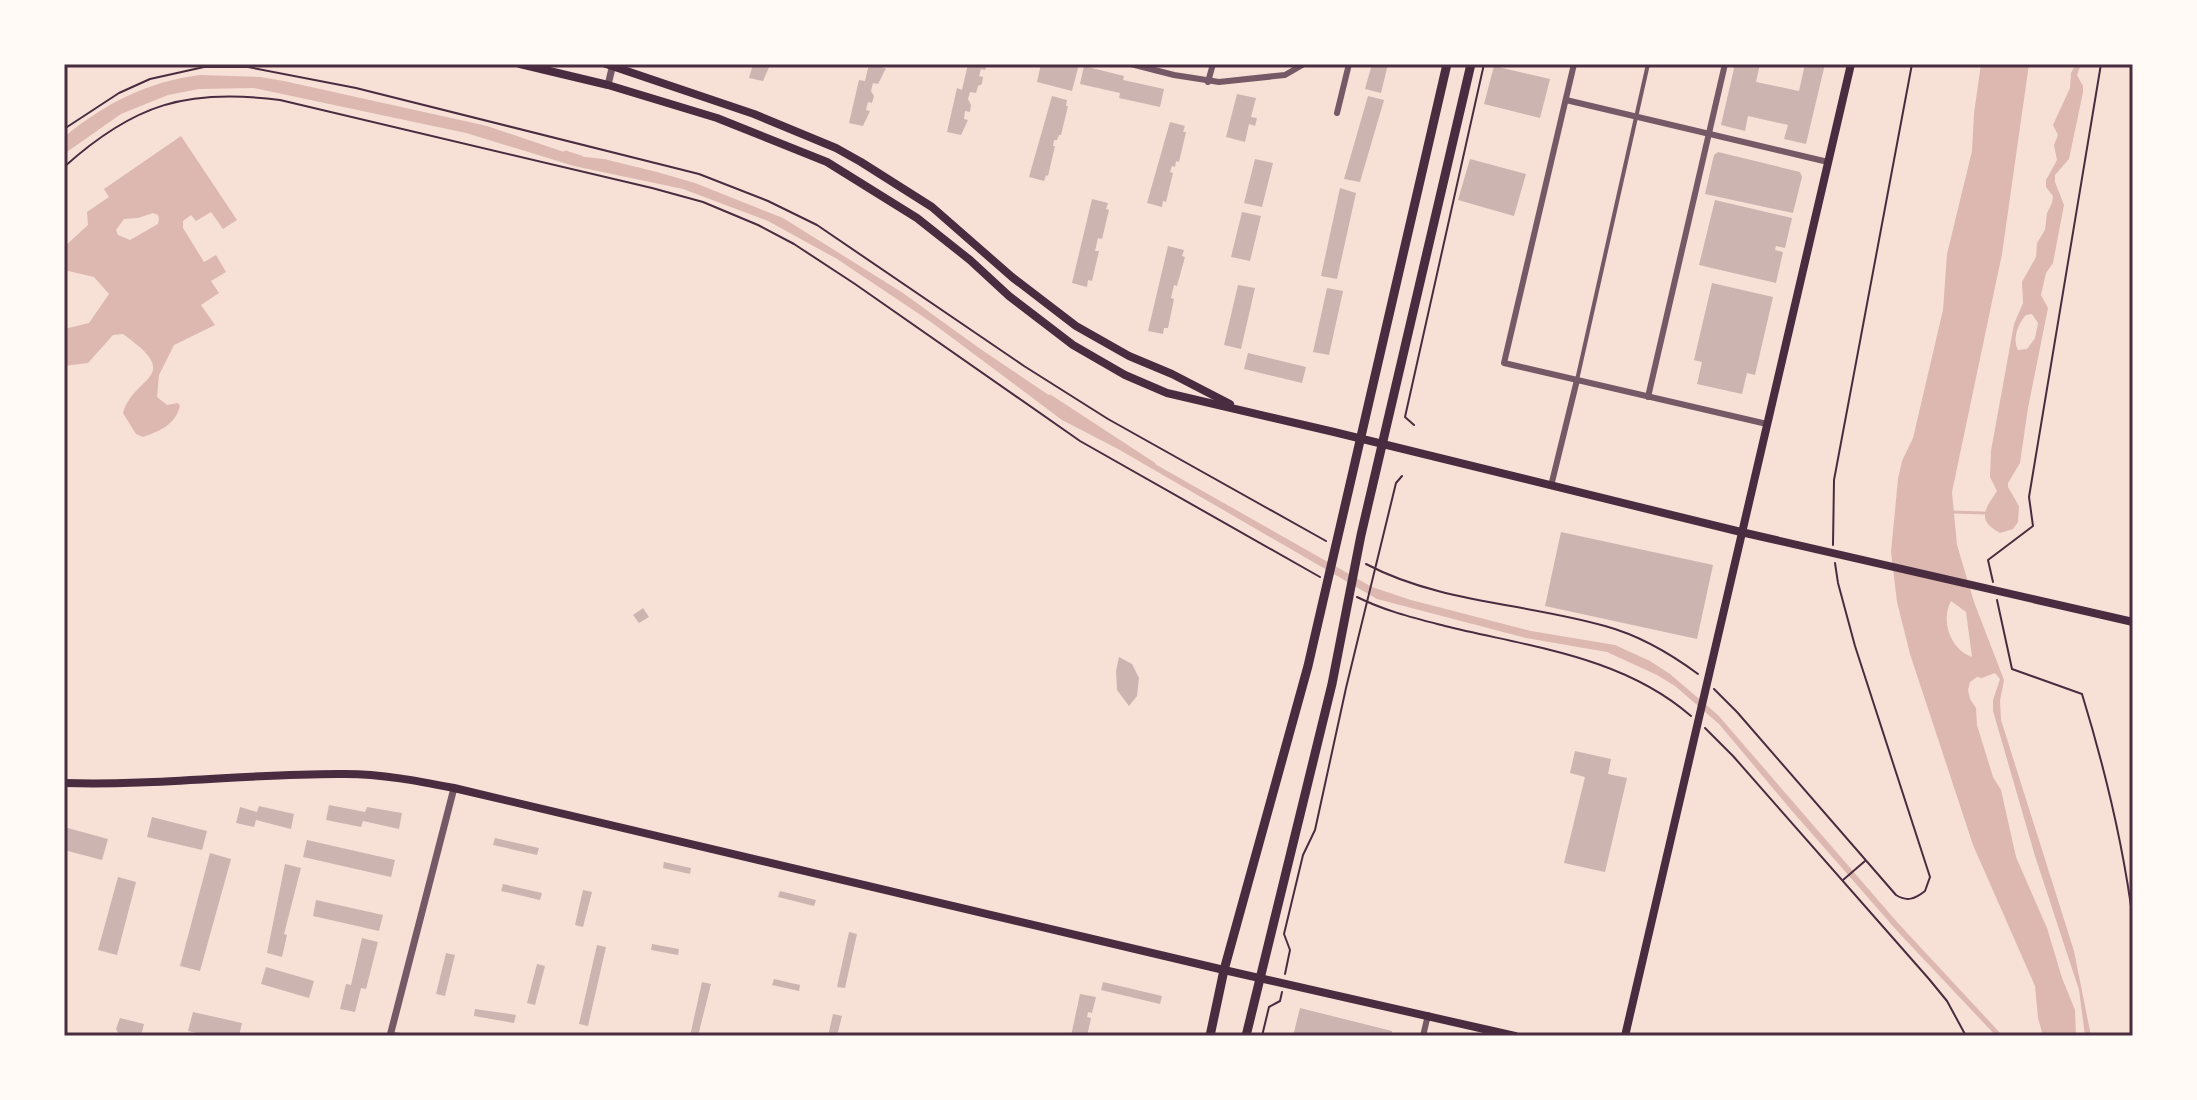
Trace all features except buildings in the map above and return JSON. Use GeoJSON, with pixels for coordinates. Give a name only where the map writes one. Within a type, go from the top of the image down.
{"type":"FeatureCollection","features":[{"type":"Feature","properties":{"kind":"main road"},"geometry":{"type":"LineString","coordinates":[[520,64],[608,85],[717,118],[827,162],[917,218],[1049,328],[1100,362],[1167,393],[1741,532],[2133,622]]}},
{"type":"Feature","properties":{"kind":"main road"},"geometry":{"type":"LineString","coordinates":[[1210,1036],[1224,970],[1308,666],[1447,64]]}},
{"type":"Feature","properties":{"kind":"main road"},"geometry":{"type":"LineString","coordinates":[[1246,1036],[1332,684],[1361,535],[1471,64]]}},
{"type":"Feature","properties":{"kind":"main road"},"geometry":{"type":"LineString","coordinates":[[1625,1036],[1697,737],[1741,532],[1851,64]]}},
{"type":"Feature","properties":{"kind":"main road"},"geometry":{"type":"LineString","coordinates":[[610,65],[754,114],[836,148],[932,207],[1012,277],[1076,326],[1129,356],[1172,374],[1241,410]]}},
{"type":"Feature","properties":{"kind":"main road"},"geometry":{"type":"LineString","coordinates":[[64,783],[147,783],[346,774],[402,778],[1515,1036]]}},
{"type":"Feature","properties":{"kind":"street"},"geometry":{"type":"LineString","coordinates":[[1131,64],[1208,82],[1285,75],[1304,64]]}},
{"type":"Feature","properties":{"kind":"street"},"geometry":{"type":"LineString","coordinates":[[1208,82],[1213,64]]}},
{"type":"Feature","properties":{"kind":"street"},"geometry":{"type":"LineString","coordinates":[[1337,113],[1349,64]]}},
{"type":"Feature","properties":{"kind":"street"},"geometry":{"type":"LineString","coordinates":[[1574,64],[1504,363],[1767,424]]}},
{"type":"Feature","properties":{"kind":"street"},"geometry":{"type":"LineString","coordinates":[[1551,486],[1648,64]]}},
{"type":"Feature","properties":{"kind":"street"},"geometry":{"type":"LineString","coordinates":[[1648,397],[1725,64]]}},
{"type":"Feature","properties":{"kind":"street"},"geometry":{"type":"LineString","coordinates":[[608,85],[610,65]]}},
{"type":"Feature","properties":{"kind":"street"},"geometry":{"type":"LineString","coordinates":[[1566,100],[1828,162]]}},
{"type":"Feature","properties":{"kind":"street"},"geometry":{"type":"LineString","coordinates":[[393,1036],[454,788]]}},
{"type":"Feature","properties":{"kind":"street"},"geometry":{"type":"LineString","coordinates":[[1423,1036],[1428,1015]]}},
{"type":"Feature","properties":{"kind":"path"},"geometry":{"type":"LineString","coordinates":[[1414,425],[1405,417],[1484,64]]}},
{"type":"Feature","properties":{"kind":"path"},"geometry":{"type":"LineString","coordinates":[[1833,547],[1834,480],[1912,64]]}},
{"type":"Feature","properties":{"kind":"path"},"geometry":{"type":"LineString","coordinates":[[2101,64],[2029,497],[2033,526],[1988,560],[2012,669],[2082,694],[2124,854],[2133,921]]}},
{"type":"Feature","properties":{"kind":"path"},"geometry":{"type":"LineString","coordinates":[[64,129],[119,93],[150,79],[204,67],[248,67],[356,88],[699,174],[768,201],[817,225],[1024,366],[1108,419],[1337,548]]}},
{"type":"Feature","properties":{"kind":"path"},"geometry":{"type":"LineString","coordinates":[[64,167],[110,130],[152,109],[202,96],[250,96],[280,100],[449,139],[703,202],[794,244],[942,342],[1080,441],[1323,579]]}},
{"type":"Feature","properties":{"kind":"path"},"geometry":{"type":"LineString","coordinates":[[1290,950],[1284,942],[1284,934],[1303,855],[1315,830],[1382,539],[1396,483],[1402,476]]}},
{"type":"Feature","properties":{"kind":"path"},"geometry":{"type":"LineString","coordinates":[[1835,559],[1838,583],[1855,646],[1930,877],[1929,884],[1920,895],[1906,900],[1896,895],[1866,860],[1843,880]]}},
{"type":"Feature","properties":{"kind":"path"},"geometry":{"type":"LineString","coordinates":[[1363,563],[1412,585],[1499,605]]}},
{"type":"Feature","properties":{"kind":"path"},"geometry":{"type":"LineString","coordinates":[[1349,592],[1400,615],[1573,654],[1640,682],[1692,717]]}},
{"type":"Feature","properties":{"kind":"path"},"geometry":{"type":"LineString","coordinates":[[1703,726],[1733,756],[1938,990],[1966,1036]]}},
{"type":"Feature","properties":{"kind":"path"},"geometry":{"type":"LineString","coordinates":[[1262,1036],[1269,1007],[1280,1001]]}},
{"type":"Feature","properties":{"kind":"shaded area"},"geometry":{"type":"Polygon","coordinates":[[[1981,64],[2029,64],[2002,254],[1952,492],[1957,545],[1974,602],[2004,680],[2000,701],[2001,720],[2074,951],[2091,1036],[2085,1036],[2079,990],[2035,856],[1993,711],[2000,679],[1995,673],[1977,677],[1970,682],[1968,690],[1976,708],[1977,725],[1993,777],[2001,790],[2016,857],[2047,928],[2075,1010],[2076,1036],[2043,1036],[2035,986],[1973,845],[1910,654],[1897,602],[1891,552],[1898,479],[1902,461],[1913,438],[1943,310],[1947,254],[1972,151],[1981,64]],[[1951,601],[1947,626],[1958,648],[1972,657],[1966,612],[1951,601]]]}},
{"type":"Feature","properties":{"kind":"shaded area"},"geometry":{"type":"Polygon","coordinates":[[[2076,64],[2081,64],[2077,75],[2083,92],[2069,159],[2055,175],[2064,205],[2053,263],[2046,273],[2041,295],[2048,308],[2020,463],[2008,483],[2019,506],[2018,522],[2013,529],[2000,533],[1985,518],[1997,491],[1990,477],[1991,451],[2014,324],[2023,303],[2022,282],[2036,257],[2037,243],[2045,230],[2052,203],[2053,196],[2046,187],[2046,180],[2057,160],[2054,145],[2058,135],[2053,125],[2070,88],[2071,73],[2076,64]],[[2032,314],[2023,319],[2016,336],[2018,350],[2027,349],[2035,338],[2038,323],[2032,314]]]}},
{"type":"Feature","properties":{"kind":"shaded area"},"geometry":{"type":"Polygon","coordinates":[[[200,75],[284,81],[487,126],[576,156],[604,159],[695,183],[783,218],[903,293],[1132,451],[1372,587],[1531,631],[1615,645],[1650,661],[1718,715],[1897,922],[2003,1036],[1996,1036],[1899,933],[1719,724],[1675,686],[1607,652],[1526,638],[1377,599],[1118,449],[1062,420],[931,322],[837,259],[768,221],[683,189],[574,166],[466,133],[254,88],[199,89],[168,95],[121,114],[64,154],[64,137],[111,104],[162,83],[200,75]]]}},
{"type":"Feature","properties":{"kind":"shaded area"},"geometry":{"type":"Polygon","coordinates":[[[181,136],[237,220],[223,229],[211,212],[196,221],[191,215],[183,221],[183,228],[204,262],[216,255],[226,272],[211,281],[219,293],[201,305],[215,325],[174,345],[159,375],[157,397],[167,405],[178,403],[178,413],[166,426],[143,437],[136,434],[123,413],[153,368],[151,360],[141,348],[123,334],[113,335],[88,363],[64,366],[64,329],[89,323],[109,294],[94,277],[64,270],[64,247],[88,225],[87,212],[109,197],[104,189],[181,136]],[[153,213],[124,219],[116,230],[118,235],[130,240],[158,224],[158,215],[153,213]]]}},
{"type":"Feature","properties":{"kind":"waterway"},"geometry":{"type":"LineString","coordinates":[[565,152],[581,157]]}},
{"type":"Feature","properties":{"kind":"waterway"},"geometry":{"type":"LineString","coordinates":[[1050,396],[1154,464]]}},
{"type":"Feature","properties":{"kind":"waterway"},"geometry":{"type":"LineString","coordinates":[[1952,512],[1984,513]]}}]}
